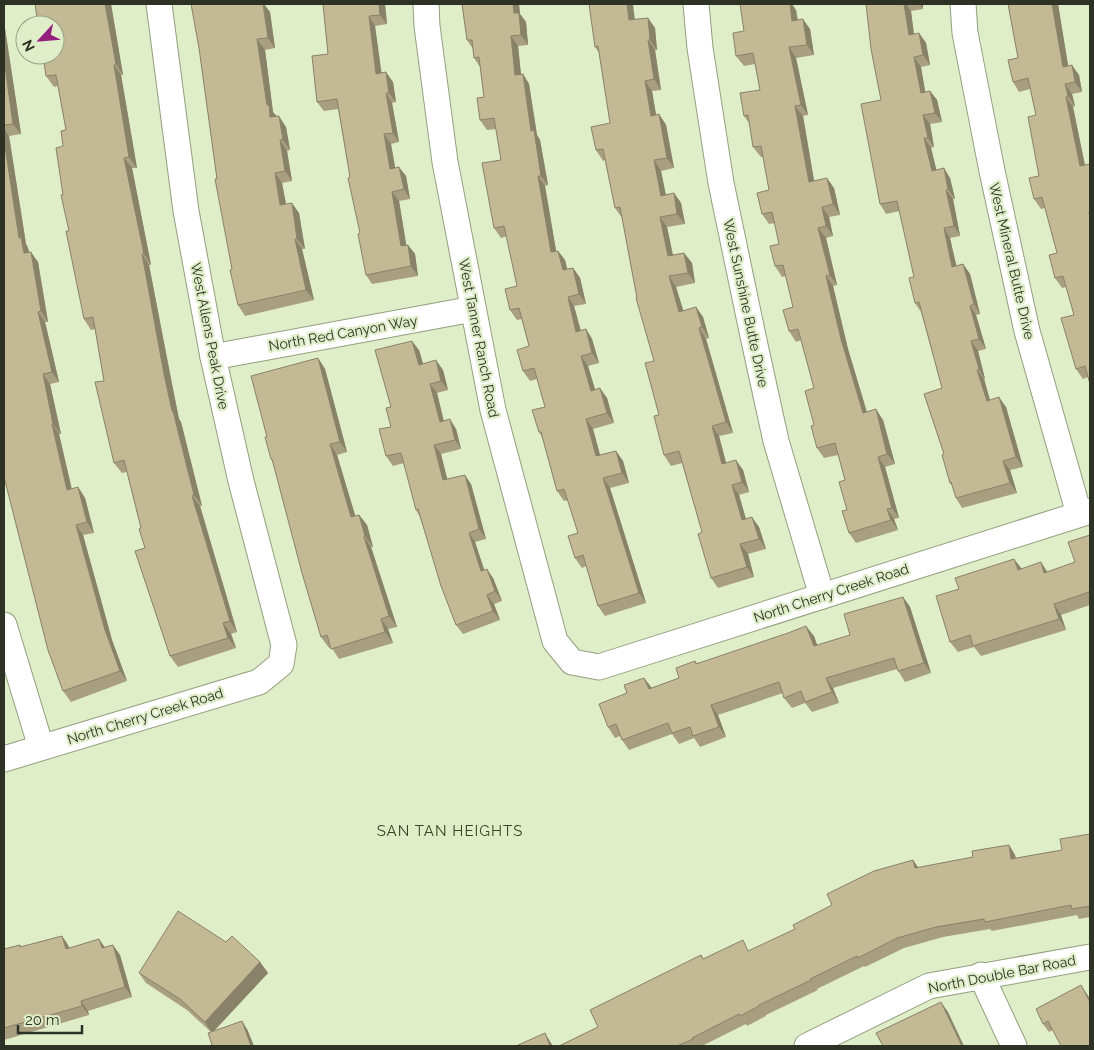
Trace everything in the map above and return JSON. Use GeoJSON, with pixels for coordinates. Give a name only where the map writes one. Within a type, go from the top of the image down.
{"type":"FeatureCollection","features":[{"type":"Feature","properties":{"kind":"street","name":"West Allens Peak Drive"},"geometry":{"type":"LineString","coordinates":[[159,4],[186,211],[213,357],[241,481],[284,645],[281,664]]}},
{"type":"Feature","properties":{"kind":"street","name":"West Tanner Ranch Road"},"geometry":{"type":"LineString","coordinates":[[426,4],[427,26],[445,162],[493,410],[556,640],[572,662]]}},
{"type":"Feature","properties":{"kind":"street","name":"West Sunshine Butte Drive"},"geometry":{"type":"LineString","coordinates":[[696,4],[700,48],[721,183],[755,345],[776,441],[822,596]]}},
{"type":"Feature","properties":{"kind":"street","name":"West Mineral Butte Drive"},"geometry":{"type":"LineString","coordinates":[[963,4],[965,33],[992,171],[1027,331],[1085,513]]}},
{"type":"Feature","properties":{"kind":"street","name":"North Red Canyon Way"},"geometry":{"type":"LineString","coordinates":[[213,357],[473,309]]}},
{"type":"Feature","properties":{"kind":"street","name":"North Cherry Creek Road"},"geometry":{"type":"LineString","coordinates":[[572,662],[599,667],[1085,513]]}},
{"type":"Feature","properties":{"kind":"street"},"geometry":{"type":"LineString","coordinates":[[4,625],[41,747]]}},
{"type":"Feature","properties":{"kind":"street","name":"North Cherry Creek Road"},"geometry":{"type":"LineString","coordinates":[[4,759],[259,682],[281,664]]}},
{"type":"Feature","properties":{"kind":"street","name":"North Double Bar Road"},"geometry":{"type":"LineString","coordinates":[[807,1046],[929,986],[981,975],[1090,957]]}},
{"type":"Feature","properties":{"kind":"street"},"geometry":{"type":"LineString","coordinates":[[981,975],[1014,1046]]}},
{"type":"Feature","properties":{"kind":"building"},"geometry":{"type":"Polygon","coordinates":[[[35,4],[105,4],[116,64],[114,65],[129,157],[124,158],[144,254],[142,254],[164,374],[194,495],[192,496],[230,621],[223,623],[228,638],[170,656],[135,551],[145,548],[139,529],[141,528],[124,460],[114,463],[95,382],[104,381],[93,317],[84,319],[66,231],[69,231],[61,195],[63,195],[56,148],[63,146],[61,131],[66,130],[56,75],[46,76],[44,65],[65,65],[65,15],[37,15],[35,4]]]}},
{"type":"Feature","properties":{"kind":"building"},"geometry":{"type":"Polygon","coordinates":[[[191,4],[263,4],[268,38],[257,39],[270,117],[279,116],[283,140],[280,140],[285,171],[275,173],[280,205],[292,203],[297,239],[295,239],[306,290],[238,305],[230,270],[232,269],[215,179],[217,179],[191,4]]]}},
{"type":"Feature","properties":{"kind":"building"},"geometry":{"type":"Polygon","coordinates":[[[323,4],[379,4],[380,15],[369,16],[376,74],[386,72],[389,93],[386,93],[393,133],[384,134],[390,169],[399,167],[404,189],[392,192],[401,246],[408,245],[411,266],[366,275],[358,234],[360,233],[348,178],[350,177],[337,99],[317,102],[312,56],[328,54],[323,4]]]}},
{"type":"Feature","properties":{"kind":"building"},"geometry":{"type":"Polygon","coordinates":[[[462,4],[513,4],[514,13],[519,13],[521,35],[511,36],[515,75],[523,74],[531,131],[534,130],[541,176],[538,176],[551,252],[558,251],[563,270],[573,268],[579,294],[568,297],[576,332],[586,329],[592,353],[581,356],[591,391],[600,388],[607,413],[586,419],[596,456],[616,451],[622,473],[603,478],[639,593],[598,606],[583,555],[575,558],[568,536],[578,533],[564,489],[557,491],[541,432],[539,432],[532,410],[545,407],[534,368],[523,371],[517,350],[529,346],[519,308],[510,310],[505,289],[517,286],[504,226],[494,228],[482,163],[501,160],[494,118],[480,120],[477,98],[484,97],[479,57],[474,58],[472,40],[467,40],[462,4]]]}},
{"type":"Feature","properties":{"kind":"building"},"geometry":{"type":"Polygon","coordinates":[[[589,4],[627,4],[629,20],[648,18],[650,40],[648,40],[654,79],[645,81],[651,116],[659,114],[667,158],[654,160],[661,196],[674,193],[677,214],[660,217],[668,256],[684,253],[688,273],[669,276],[679,312],[696,307],[702,327],[699,328],[726,422],[712,426],[722,464],[736,460],[742,482],[732,485],[742,520],[752,517],[759,539],[740,544],[747,567],[711,578],[698,534],[702,532],[679,451],[664,455],[654,416],[659,415],[645,363],[654,361],[636,298],[620,207],[615,208],[603,149],[596,150],[591,127],[610,123],[598,46],[595,47],[589,4]]]}},
{"type":"Feature","properties":{"kind":"building"},"geometry":{"type":"Polygon","coordinates":[[[740,4],[790,4],[792,21],[803,19],[807,45],[789,47],[801,105],[795,106],[809,182],[827,178],[833,204],[822,207],[826,226],[818,228],[830,275],[826,276],[841,339],[863,413],[876,409],[887,454],[878,457],[892,508],[887,509],[891,520],[849,533],[842,511],[847,510],[839,482],[845,480],[835,443],[817,448],[811,426],[814,425],[805,391],[814,388],[798,329],[789,331],[783,310],[793,307],[783,265],[775,266],[770,246],[779,244],[772,212],[762,214],[757,193],[769,190],[761,146],[753,147],[748,115],[744,116],[740,93],[760,90],[753,53],[736,56],[733,33],[744,31],[740,4]]]}},
{"type":"Feature","properties":{"kind":"building"},"geometry":{"type":"Polygon","coordinates":[[[866,4],[904,4],[909,35],[919,33],[923,55],[914,57],[921,93],[930,91],[935,113],[923,115],[928,138],[924,138],[932,171],[944,168],[948,189],[946,190],[954,226],[944,228],[952,267],[963,264],[974,304],[970,306],[979,339],[971,341],[979,369],[977,370],[987,401],[999,397],[1016,457],[1003,461],[1010,483],[956,498],[924,394],[942,388],[919,302],[915,303],[909,278],[914,277],[897,201],[880,204],[861,104],[881,100],[871,49],[866,4]]]}},
{"type":"Feature","properties":{"kind":"building"},"geometry":{"type":"Polygon","coordinates":[[[1008,4],[1052,4],[1063,67],[1072,65],[1075,82],[1065,84],[1068,96],[1066,97],[1080,166],[1090,164],[1090,384],[1085,366],[1076,369],[1061,318],[1074,315],[1063,276],[1055,278],[1049,255],[1057,253],[1042,197],[1034,199],[1029,178],[1039,176],[1028,117],[1036,115],[1028,78],[1013,82],[1008,60],[1018,58],[1008,4]]]}},
{"type":"Feature","properties":{"kind":"building"},"geometry":{"type":"Polygon","coordinates":[[[4,59],[13,124],[4,125],[4,59]]]}},
{"type":"Feature","properties":{"kind":"building"},"geometry":{"type":"Polygon","coordinates":[[[4,140],[19,238],[21,237],[24,253],[31,252],[41,311],[38,312],[52,372],[43,374],[52,424],[67,490],[78,487],[87,522],[76,525],[105,630],[120,671],[63,691],[48,650],[4,477],[4,140]]]}},
{"type":"Feature","properties":{"kind":"building"},"geometry":{"type":"Polygon","coordinates":[[[412,341],[419,365],[436,360],[441,381],[430,384],[440,422],[450,419],[455,440],[434,445],[443,480],[465,475],[479,529],[469,533],[481,571],[487,569],[495,591],[487,595],[493,611],[456,625],[441,586],[418,509],[416,510],[401,453],[386,456],[379,429],[391,427],[386,408],[391,407],[375,350],[412,341]]]}},
{"type":"Feature","properties":{"kind":"building"},"geometry":{"type":"Polygon","coordinates":[[[318,358],[340,442],[330,444],[351,517],[359,515],[389,616],[381,619],[385,632],[331,649],[327,635],[321,637],[302,573],[265,437],[267,437],[251,376],[318,358]]]}},
{"type":"Feature","properties":{"kind":"building"},"geometry":{"type":"Polygon","coordinates":[[[1090,535],[1090,595],[1089,592],[1054,604],[1059,619],[973,646],[970,635],[950,642],[936,596],[959,589],[955,578],[1014,559],[1018,570],[1041,562],[1044,573],[1075,562],[1068,542],[1090,535]]]}},
{"type":"Feature","properties":{"kind":"building"},"geometry":{"type":"Polygon","coordinates":[[[903,597],[924,663],[898,671],[894,658],[826,678],[832,692],[805,702],[801,691],[784,698],[779,682],[711,705],[719,727],[693,736],[690,727],[672,733],[668,723],[622,740],[616,724],[608,727],[599,704],[627,693],[624,685],[644,678],[649,689],[679,678],[676,668],[695,661],[696,664],[806,626],[814,646],[850,635],[844,614],[903,597]]]}},
{"type":"Feature","properties":{"kind":"building"},"geometry":{"type":"Polygon","coordinates":[[[1090,834],[1090,906],[1072,909],[1071,905],[985,922],[984,919],[936,927],[897,938],[810,979],[740,1016],[739,1014],[677,1046],[559,1046],[598,1027],[590,1010],[701,955],[703,959],[743,940],[748,951],[795,929],[793,925],[832,905],[827,894],[874,871],[913,860],[915,868],[973,857],[972,851],[1009,845],[1011,859],[1062,850],[1060,839],[1090,834]]]}},
{"type":"Feature","properties":{"kind":"building"},"geometry":{"type":"Polygon","coordinates":[[[178,911],[226,942],[232,936],[260,962],[205,1022],[180,999],[139,973],[178,911]]]}},
{"type":"Feature","properties":{"kind":"building"},"geometry":{"type":"Polygon","coordinates":[[[62,936],[66,949],[99,939],[102,948],[113,945],[125,987],[81,1001],[82,1006],[4,1028],[4,949],[20,945],[20,947],[62,936]]]}},
{"type":"Feature","properties":{"kind":"building"},"geometry":{"type":"Polygon","coordinates":[[[1081,985],[1090,1002],[1090,1046],[1061,1046],[1048,1021],[1043,1024],[1036,1009],[1081,985]]]}},
{"type":"Feature","properties":{"kind":"building"},"geometry":{"type":"Polygon","coordinates":[[[941,1002],[962,1046],[883,1046],[876,1033],[941,1002]]]}},
{"type":"Feature","properties":{"kind":"building"},"geometry":{"type":"Polygon","coordinates":[[[242,1021],[251,1046],[209,1046],[212,1045],[208,1033],[242,1021]]]}},
{"type":"Feature","properties":{"kind":"building"},"geometry":{"type":"Polygon","coordinates":[[[545,1033],[550,1046],[516,1046],[545,1033]]]}},
{"type":"Feature","properties":{"kind":"district","name":"SAN TAN HEIGHTS"},"geometry":{"type":"Point","coordinates":[450,831]}}]}
